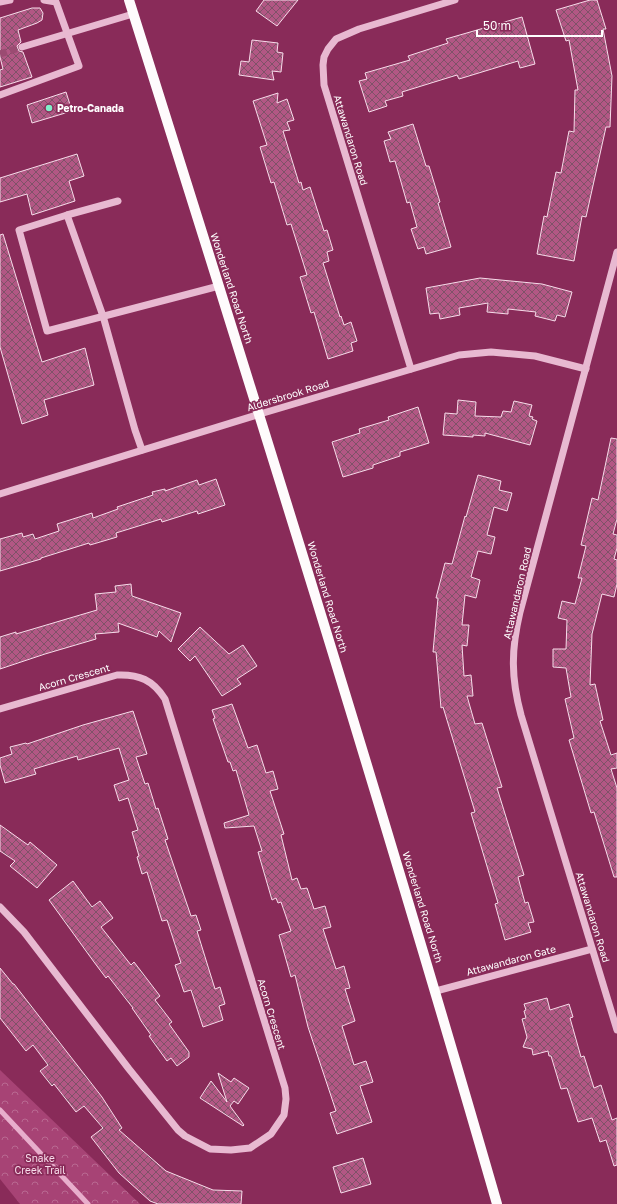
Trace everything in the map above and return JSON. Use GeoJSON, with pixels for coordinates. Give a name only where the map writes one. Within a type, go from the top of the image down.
{"type":"FeatureCollection","features":[{"type":"Feature","properties":{"kind":"main road","name":"Wonderland Road North"},"geometry":{"type":"LineString","coordinates":[[129,0],[260,414],[436,991],[497,1204]]}},
{"type":"Feature","properties":{"kind":"street"},"geometry":{"type":"LineString","coordinates":[[0,2],[10,0]]}},
{"type":"Feature","properties":{"kind":"street"},"geometry":{"type":"LineString","coordinates":[[0,94],[79,66],[56,2],[44,0]]}},
{"type":"Feature","properties":{"kind":"street","name":"Attawandaron Road"},"geometry":{"type":"LineString","coordinates":[[412,369],[324,85],[323,65],[328,49],[336,39],[359,29],[455,0]]}},
{"type":"Feature","properties":{"kind":"street"},"geometry":{"type":"LineString","coordinates":[[22,47],[133,14]]}},
{"type":"Feature","properties":{"kind":"street"},"geometry":{"type":"LineString","coordinates":[[118,201],[67,214],[19,230],[47,331],[219,286]]}},
{"type":"Feature","properties":{"kind":"street"},"geometry":{"type":"LineString","coordinates":[[67,214],[103,316],[142,450]]}},
{"type":"Feature","properties":{"kind":"street","name":"Attawandaron Road"},"geometry":{"type":"LineString","coordinates":[[617,252],[514,636],[513,673],[515,693],[521,715],[617,1030]]}},
{"type":"Feature","properties":{"kind":"street","name":"Aldersbrook Road"},"geometry":{"type":"LineString","coordinates":[[0,494],[260,414],[459,355],[491,352],[535,356],[586,369]]}},
{"type":"Feature","properties":{"kind":"street","name":"Acorn Crescent"},"geometry":{"type":"LineString","coordinates":[[0,710],[117,675],[129,675],[146,680],[159,688],[165,699],[285,1088],[286,1099],[284,1115],[271,1134],[250,1148],[231,1150],[210,1148],[185,1136],[178,1130],[128,1069],[24,932],[0,907]]}},
{"type":"Feature","properties":{"kind":"street","name":"Attawandaron Gate"},"geometry":{"type":"LineString","coordinates":[[436,991],[592,949]]}},
{"type":"Feature","properties":{"kind":"green space","name":"Snake Creek Trail"},"geometry":{"type":"Polygon","coordinates":[[[0,1070],[140,1204],[20,1204],[0,1179],[0,1070]]]}},
{"type":"Feature","properties":{"kind":"building"},"geometry":{"type":"Polygon","coordinates":[[[264,0],[298,0],[277,26],[256,11],[264,0]]]}},
{"type":"Feature","properties":{"kind":"building"},"geometry":{"type":"Polygon","coordinates":[[[590,0],[597,0],[606,29],[603,29],[612,76],[610,127],[606,127],[586,217],[582,216],[574,261],[537,254],[544,216],[547,217],[556,172],[561,173],[569,131],[574,132],[575,90],[578,90],[569,40],[566,41],[556,10],[590,0]]]}},
{"type":"Feature","properties":{"kind":"building"},"geometry":{"type":"Polygon","coordinates":[[[32,8],[40,8],[43,13],[42,20],[18,30],[21,42],[17,46],[19,51],[23,52],[32,77],[0,87],[0,70],[3,69],[0,57],[0,18],[32,8]]]}},
{"type":"Feature","properties":{"kind":"building"},"geometry":{"type":"Polygon","coordinates":[[[522,17],[535,64],[520,68],[518,61],[459,79],[457,75],[402,92],[403,96],[385,101],[387,106],[369,112],[359,81],[367,79],[365,73],[410,60],[408,56],[448,43],[446,39],[522,17]]]}},
{"type":"Feature","properties":{"kind":"building"},"geometry":{"type":"Polygon","coordinates":[[[252,40],[278,43],[277,52],[283,53],[281,72],[272,71],[274,80],[239,75],[241,61],[249,62],[252,40]]]}},
{"type":"Feature","properties":{"kind":"building","name":"Petro-Canada"},"geometry":{"type":"Polygon","coordinates":[[[66,92],[72,111],[32,123],[27,105],[66,92]]]}},
{"type":"Feature","properties":{"kind":"building"},"geometry":{"type":"Polygon","coordinates":[[[278,93],[277,103],[287,99],[294,120],[287,122],[290,130],[283,131],[299,183],[301,182],[303,190],[310,187],[324,231],[327,230],[333,250],[327,252],[329,261],[323,263],[340,317],[341,316],[344,325],[351,322],[357,341],[351,343],[353,351],[328,359],[314,312],[311,313],[300,277],[307,275],[291,224],[287,225],[274,182],[271,183],[260,147],[267,145],[253,101],[278,93]]]}},
{"type":"Feature","properties":{"kind":"building"},"geometry":{"type":"Polygon","coordinates":[[[413,124],[426,166],[429,166],[451,247],[426,254],[424,247],[418,249],[411,229],[417,227],[410,202],[407,203],[395,161],[390,162],[384,141],[391,139],[388,132],[413,124]]]}},
{"type":"Feature","properties":{"kind":"building"},"geometry":{"type":"Polygon","coordinates":[[[77,154],[84,176],[69,181],[75,201],[32,215],[27,194],[0,202],[0,178],[77,154]]]}},
{"type":"Feature","properties":{"kind":"building"},"geometry":{"type":"Polygon","coordinates":[[[3,234],[42,362],[85,348],[94,385],[44,400],[48,415],[22,424],[0,347],[0,235],[3,234]]]}},
{"type":"Feature","properties":{"kind":"building"},"geometry":{"type":"Polygon","coordinates":[[[480,278],[542,284],[572,292],[565,317],[557,315],[555,321],[535,316],[536,312],[508,309],[508,314],[487,312],[488,303],[459,308],[460,315],[440,319],[439,313],[430,314],[426,288],[480,278]]]}},
{"type":"Feature","properties":{"kind":"building"},"geometry":{"type":"Polygon","coordinates":[[[458,400],[476,402],[475,416],[501,417],[503,411],[511,412],[514,401],[532,405],[529,416],[533,417],[532,419],[537,421],[530,445],[485,433],[485,436],[473,435],[473,437],[443,435],[445,413],[457,414],[458,400]]]}},
{"type":"Feature","properties":{"kind":"building"},"geometry":{"type":"Polygon","coordinates":[[[418,407],[429,443],[400,452],[400,456],[373,465],[373,468],[343,477],[332,442],[360,433],[359,429],[389,420],[388,417],[418,407]]]}},
{"type":"Feature","properties":{"kind":"building"},"geometry":{"type":"Polygon","coordinates":[[[611,438],[617,439],[617,519],[613,534],[617,535],[617,548],[614,559],[617,560],[617,584],[614,597],[602,594],[592,634],[590,685],[595,684],[603,720],[600,721],[611,755],[617,753],[617,768],[611,769],[617,788],[617,877],[614,877],[594,812],[591,813],[569,740],[574,738],[565,699],[571,697],[566,668],[553,667],[553,649],[566,649],[567,620],[558,618],[562,601],[575,604],[582,578],[578,578],[586,546],[581,545],[592,498],[598,500],[611,438]]]}},
{"type":"Feature","properties":{"kind":"building"},"geometry":{"type":"Polygon","coordinates":[[[478,475],[501,481],[499,490],[512,493],[507,511],[494,507],[487,535],[495,537],[491,554],[478,551],[471,577],[480,580],[476,598],[465,595],[462,625],[469,625],[467,646],[462,645],[464,676],[471,675],[473,696],[467,696],[475,724],[482,723],[502,787],[497,788],[524,875],[518,877],[525,903],[528,902],[534,922],[528,923],[531,932],[505,940],[495,904],[498,903],[471,813],[475,812],[443,707],[441,708],[436,652],[433,652],[438,598],[436,598],[445,563],[452,564],[478,475]]]}},
{"type":"Feature","properties":{"kind":"building"},"geometry":{"type":"Polygon","coordinates":[[[216,479],[225,505],[198,514],[197,511],[162,522],[161,519],[116,533],[117,537],[90,545],[89,543],[0,571],[0,539],[22,533],[23,537],[33,534],[35,539],[59,531],[57,524],[92,513],[93,518],[118,509],[117,507],[153,495],[152,492],[165,489],[165,491],[197,480],[199,485],[216,479]]]}},
{"type":"Feature","properties":{"kind":"building"},"geometry":{"type":"Polygon","coordinates":[[[131,584],[132,596],[181,613],[171,642],[159,631],[157,637],[118,623],[119,632],[95,634],[96,639],[0,669],[0,637],[16,632],[16,634],[97,610],[95,594],[116,592],[115,586],[131,584]]]}},
{"type":"Feature","properties":{"kind":"building"},"geometry":{"type":"Polygon","coordinates":[[[200,627],[229,654],[243,645],[257,666],[237,679],[241,684],[222,696],[195,656],[190,661],[178,649],[200,627]]]}},
{"type":"Feature","properties":{"kind":"building"},"geometry":{"type":"Polygon","coordinates":[[[232,704],[248,748],[257,745],[266,773],[273,771],[278,789],[270,791],[284,834],[281,835],[292,880],[297,878],[301,889],[307,888],[314,909],[325,906],[331,927],[323,929],[336,969],[344,966],[350,988],[345,989],[355,1021],[342,1026],[354,1065],[366,1061],[373,1082],[360,1086],[372,1122],[337,1134],[330,1113],[336,1111],[308,1027],[295,975],[291,977],[279,935],[291,931],[281,902],[278,903],[276,898],[272,900],[258,852],[262,851],[254,826],[225,828],[224,823],[249,815],[236,770],[233,771],[230,762],[228,762],[213,719],[215,718],[212,710],[232,704]]]}},
{"type":"Feature","properties":{"kind":"building"},"geometry":{"type":"Polygon","coordinates":[[[133,711],[147,754],[136,757],[145,784],[148,783],[156,809],[158,808],[168,839],[165,840],[191,916],[196,915],[201,930],[197,931],[215,989],[220,987],[225,1004],[219,1006],[223,1020],[203,1027],[191,990],[184,992],[175,965],[181,963],[167,920],[162,921],[147,872],[142,874],[137,857],[139,856],[132,832],[138,830],[128,798],[119,801],[114,785],[129,780],[119,748],[78,760],[77,756],[34,769],[36,774],[5,783],[0,765],[0,758],[12,754],[10,747],[27,744],[83,725],[133,711]]]}},
{"type":"Feature","properties":{"kind":"building"},"geometry":{"type":"Polygon","coordinates":[[[0,825],[28,845],[30,842],[57,865],[37,888],[10,866],[15,861],[0,851],[0,825]]]}},
{"type":"Feature","properties":{"kind":"building"},"geometry":{"type":"Polygon","coordinates":[[[73,881],[92,907],[100,901],[113,918],[101,927],[131,965],[134,962],[160,996],[155,1000],[172,1022],[169,1024],[189,1052],[189,1057],[177,1066],[171,1058],[167,1061],[149,1036],[151,1035],[133,1008],[108,976],[106,978],[49,900],[73,881]]]}},
{"type":"Feature","properties":{"kind":"building"},"geometry":{"type":"Polygon","coordinates":[[[0,968],[102,1097],[122,1128],[119,1130],[166,1171],[213,1190],[242,1191],[241,1204],[158,1204],[150,1201],[119,1173],[91,1137],[103,1128],[84,1106],[76,1112],[54,1084],[52,1086],[40,1071],[48,1065],[33,1045],[26,1051],[0,1018],[0,968]]]}},
{"type":"Feature","properties":{"kind":"building"},"geometry":{"type":"Polygon","coordinates":[[[547,998],[550,1010],[569,1004],[573,1017],[570,1018],[581,1057],[584,1056],[594,1088],[601,1085],[612,1120],[617,1118],[617,1165],[614,1166],[606,1140],[600,1142],[592,1118],[578,1122],[567,1088],[561,1089],[551,1056],[549,1056],[548,1051],[533,1055],[532,1049],[523,1047],[527,1037],[522,1019],[526,1018],[524,1004],[547,998]]]}},
{"type":"Feature","properties":{"kind":"building"},"geometry":{"type":"Polygon","coordinates":[[[218,1073],[231,1082],[234,1078],[249,1088],[238,1104],[234,1101],[230,1106],[244,1125],[243,1126],[200,1098],[211,1081],[227,1102],[218,1073]]]}},
{"type":"Feature","properties":{"kind":"building"},"geometry":{"type":"Polygon","coordinates":[[[363,1158],[371,1184],[341,1193],[333,1167],[363,1158]]]}},
{"type":"Feature","properties":{"kind":"waterway"},"geometry":{"type":"LineString","coordinates":[[0,1110],[88,1204]]}},
{"type":"Feature","properties":{"kind":"tunnel"},"geometry":{"type":"LineString","coordinates":[[0,54],[22,47]]}},
{"type":"Feature","properties":{"kind":"place","name":"Petro-Canada"},"geometry":{"type":"Point","coordinates":[49,108]}}]}
